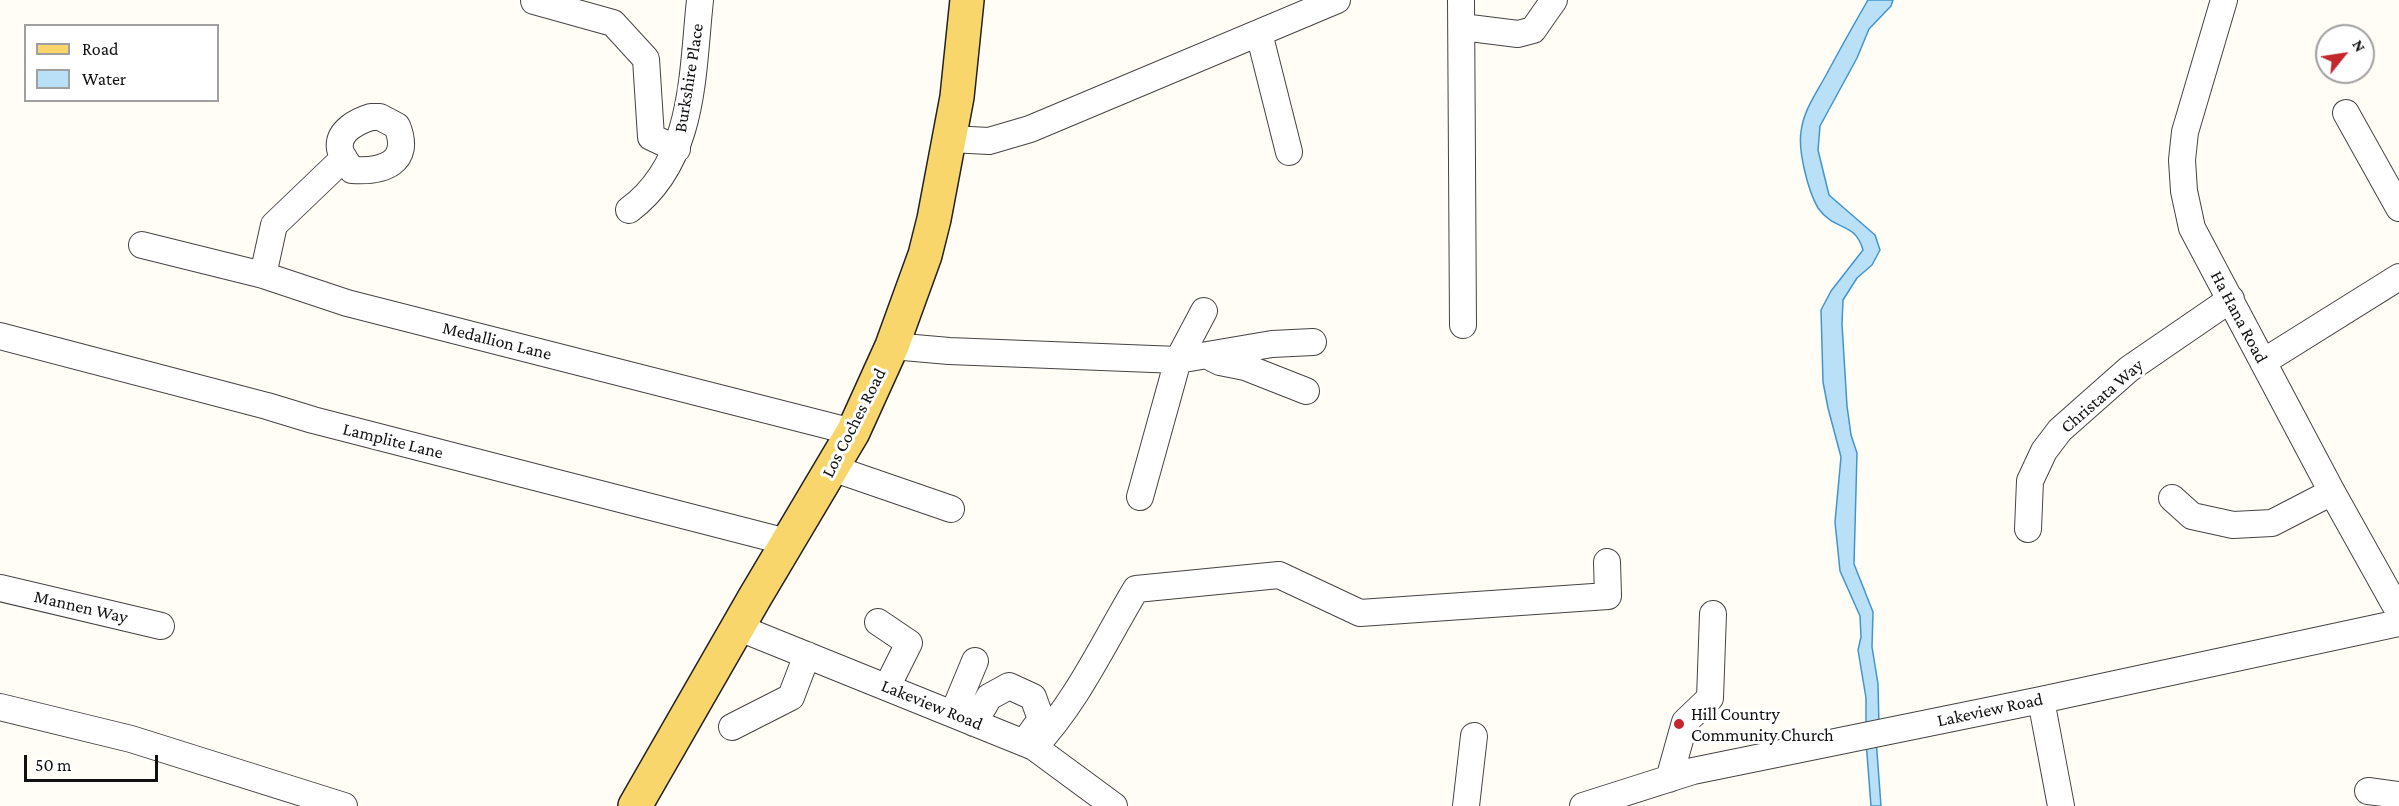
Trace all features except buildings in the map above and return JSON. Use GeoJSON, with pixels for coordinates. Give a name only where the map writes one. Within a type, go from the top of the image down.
{"type":"FeatureCollection","features":[{"type":"Feature","properties":{"kind":"main road","name":"Los Coches Road"},"geometry":{"type":"LineString","coordinates":[[635,806],[853,432],[892,346],[925,255],[950,140],[967,0]]}},
{"type":"Feature","properties":{"kind":"street","name":"Burkshire Place"},"geometry":{"type":"LineString","coordinates":[[629,210],[656,185],[677,149],[687,117],[700,0]]}},
{"type":"Feature","properties":{"kind":"street"},"geometry":{"type":"LineString","coordinates":[[950,140],[989,141],[1030,129],[1337,0]]}},
{"type":"Feature","properties":{"kind":"street"},"geometry":{"type":"LineString","coordinates":[[1461,0],[1463,325]]}},
{"type":"Feature","properties":{"kind":"street"},"geometry":{"type":"LineString","coordinates":[[1462,27],[1518,34],[1533,30],[1554,0]]}},
{"type":"Feature","properties":{"kind":"street","name":"Ha Hana Road"},"geometry":{"type":"LineString","coordinates":[[2224,0],[2185,132],[2182,160],[2184,191],[2192,228],[2332,492],[2399,612]]}},
{"type":"Feature","properties":{"kind":"street"},"geometry":{"type":"LineString","coordinates":[[534,1],[613,23],[646,59],[651,137],[677,149]]}},
{"type":"Feature","properties":{"kind":"street"},"geometry":{"type":"LineString","coordinates":[[1259,33],[1289,152]]}},
{"type":"Feature","properties":{"kind":"street"},"geometry":{"type":"LineString","coordinates":[[2346,113],[2399,208]]}},
{"type":"Feature","properties":{"kind":"street"},"geometry":{"type":"LineString","coordinates":[[263,275],[274,225],[344,158]]}},
{"type":"Feature","properties":{"kind":"street","name":"Medallion Lane"},"geometry":{"type":"LineString","coordinates":[[142,245],[263,275],[347,303],[853,432]]}},
{"type":"Feature","properties":{"kind":"street"},"geometry":{"type":"LineString","coordinates":[[2263,362],[2399,277]]}},
{"type":"Feature","properties":{"kind":"street","name":"Christata Way"},"geometry":{"type":"LineString","coordinates":[[2028,529],[2030,481],[2044,451],[2060,430],[2129,369],[2231,299]]}},
{"type":"Feature","properties":{"kind":"street"},"geometry":{"type":"LineString","coordinates":[[1140,496],[1178,360],[1204,311]]}},
{"type":"Feature","properties":{"kind":"street","name":"Lamplite Lane"},"geometry":{"type":"LineString","coordinates":[[0,336],[313,420],[787,542]]}},
{"type":"Feature","properties":{"kind":"street"},"geometry":{"type":"LineString","coordinates":[[892,346],[949,351],[1178,360],[1272,344],[1313,342]]}},
{"type":"Feature","properties":{"kind":"street"},"geometry":{"type":"LineString","coordinates":[[1204,354],[1220,362],[1245,367],[1306,391]]}},
{"type":"Feature","properties":{"kind":"street"},"geometry":{"type":"LineString","coordinates":[[832,468],[951,509]]}},
{"type":"Feature","properties":{"kind":"street"},"geometry":{"type":"LineString","coordinates":[[2172,498],[2192,516],[2233,525],[2272,523],[2332,492]]}},
{"type":"Feature","properties":{"kind":"street"},"geometry":{"type":"LineString","coordinates":[[1029,745],[1052,728],[1136,589],[1279,575],[1360,613],[1608,596],[1607,562]]}},
{"type":"Feature","properties":{"kind":"street","name":"Mannen Way"},"geometry":{"type":"LineString","coordinates":[[0,588],[161,626]]}},
{"type":"Feature","properties":{"kind":"street"},"geometry":{"type":"LineString","coordinates":[[1669,778],[1685,722],[1710,698],[1713,614]]}},
{"type":"Feature","properties":{"kind":"street"},"geometry":{"type":"LineString","coordinates":[[878,622],[909,643],[887,687]]}},
{"type":"Feature","properties":{"kind":"street","name":"Lakeview Road"},"geometry":{"type":"LineString","coordinates":[[1582,806],[1693,771],[2041,700],[2399,623]]}},
{"type":"Feature","properties":{"kind":"street","name":"Lakeview Road"},"geometry":{"type":"LineString","coordinates":[[738,627],[1029,745],[1114,806]]}},
{"type":"Feature","properties":{"kind":"street"},"geometry":{"type":"LineString","coordinates":[[732,727],[791,697],[807,655]]}},
{"type":"Feature","properties":{"kind":"street"},"geometry":{"type":"LineString","coordinates":[[964,718],[975,661]]}},
{"type":"Feature","properties":{"kind":"street"},"geometry":{"type":"LineString","coordinates":[[964,718],[989,697],[1009,686],[1033,697],[1041,719],[1029,745]]}},
{"type":"Feature","properties":{"kind":"street"},"geometry":{"type":"LineString","coordinates":[[2041,700],[2061,806]]}},
{"type":"Feature","properties":{"kind":"street"},"geometry":{"type":"LineString","coordinates":[[0,707],[131,739],[344,806]]}},
{"type":"Feature","properties":{"kind":"street"},"geometry":{"type":"LineString","coordinates":[[1466,806],[1474,736]]}},
{"type":"Feature","properties":{"kind":"street"},"geometry":{"type":"LineString","coordinates":[[2368,791],[2399,795]]}},
{"type":"Feature","properties":{"kind":"water"},"geometry":{"type":"Polygon","coordinates":[[[1868,0],[1893,0],[1891,6],[1869,29],[1857,58],[1820,126],[1818,150],[1829,195],[1875,235],[1880,250],[1872,265],[1857,278],[1843,300],[1842,324],[1847,406],[1851,435],[1857,453],[1854,564],[1873,612],[1872,647],[1878,684],[1879,726],[1866,728],[1866,698],[1858,650],[1861,637],[1860,616],[1840,571],[1835,522],[1841,457],[1823,382],[1821,310],[1831,291],[1863,250],[1850,230],[1831,221],[1818,208],[1805,171],[1800,140],[1802,125],[1810,104],[1868,0]]]}},
{"type":"Feature","properties":{"kind":"water"},"geometry":{"type":"Polygon","coordinates":[[[1876,739],[1881,806],[1871,806],[1866,741],[1876,739]]]}},
{"type":"Feature","properties":{"kind":"place","name":"Hill Country Community Church"},"geometry":{"type":"Point","coordinates":[1679,724]}}]}
